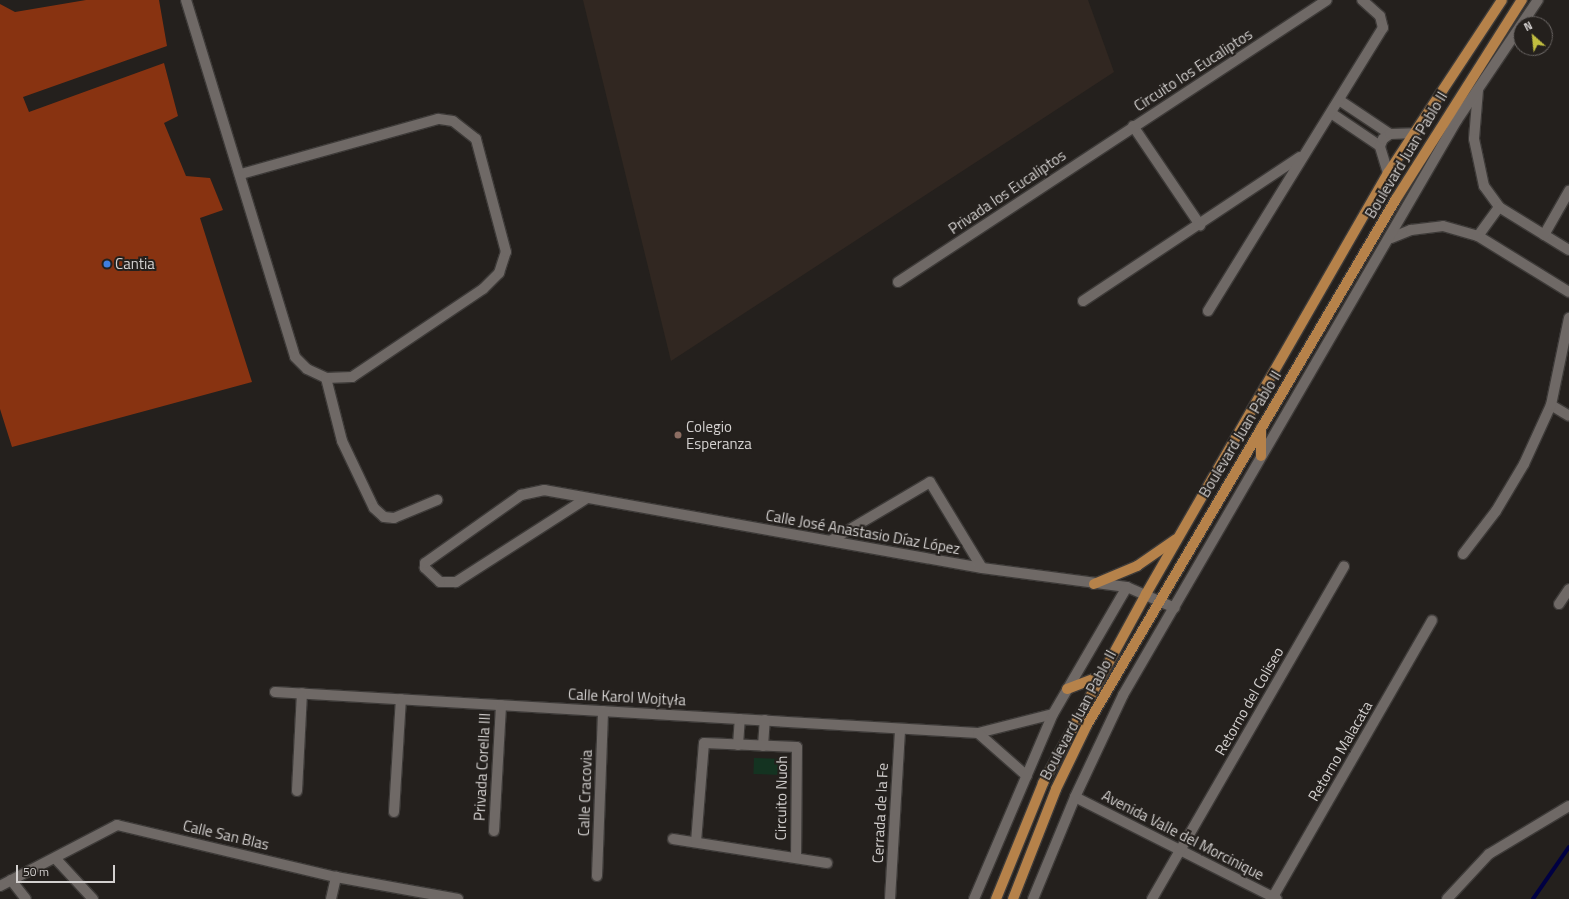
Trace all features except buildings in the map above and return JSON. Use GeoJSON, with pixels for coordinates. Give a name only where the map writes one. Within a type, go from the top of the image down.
{"type":"FeatureCollection","features":[{"type":"Feature","properties":{"kind":"main road","name":"Boulevard Juan Pablo II"},"geometry":{"type":"LineString","coordinates":[[994,897],[1043,783],[1146,594],[1388,173],[1502,0]]}},
{"type":"Feature","properties":{"kind":"main road","name":"Boulevard Juan Pablo II"},"geometry":{"type":"LineString","coordinates":[[1013,899],[1059,782],[1159,600],[1400,192],[1522,0]]}},
{"type":"Feature","properties":{"kind":"main road"},"geometry":{"type":"LineString","coordinates":[[1260,428],[1261,456]]}},
{"type":"Feature","properties":{"kind":"main road"},"geometry":{"type":"LineString","coordinates":[[1094,584],[1137,566],[1179,536]]}},
{"type":"Feature","properties":{"kind":"main road"},"geometry":{"type":"LineString","coordinates":[[1067,689],[1101,676]]}},
{"type":"Feature","properties":{"kind":"street"},"geometry":{"type":"LineString","coordinates":[[186,0],[241,174],[295,357],[307,369],[326,378],[352,376],[483,289],[499,273],[506,252],[476,139],[465,127],[438,119],[241,174]]}},
{"type":"Feature","properties":{"kind":"street","name":"Circuito los Eucaliptos"},"geometry":{"type":"LineString","coordinates":[[1200,225],[1133,126],[1327,0]]}},
{"type":"Feature","properties":{"kind":"street"},"geometry":{"type":"LineString","coordinates":[[1208,311],[1383,28],[1380,16],[1362,0]]}},
{"type":"Feature","properties":{"kind":"street","name":"Boulevard Juan Pablo II"},"geometry":{"type":"LineString","coordinates":[[1033,899],[1075,797],[1124,694],[1175,608],[1261,456],[1478,87],[1538,0]]}},
{"type":"Feature","properties":{"kind":"street"},"geometry":{"type":"LineString","coordinates":[[1478,87],[1474,140],[1477,166],[1484,186],[1499,207],[1569,250]]}},
{"type":"Feature","properties":{"kind":"street"},"geometry":{"type":"LineString","coordinates":[[1339,100],[1390,134],[1414,133]]}},
{"type":"Feature","properties":{"kind":"street"},"geometry":{"type":"LineString","coordinates":[[1331,113],[1380,146],[1388,173]]}},
{"type":"Feature","properties":{"kind":"street","name":"Privada los Eucaliptos"},"geometry":{"type":"LineString","coordinates":[[898,282],[1133,126]]}},
{"type":"Feature","properties":{"kind":"street"},"geometry":{"type":"LineString","coordinates":[[1380,146],[1390,134]]}},
{"type":"Feature","properties":{"kind":"street"},"geometry":{"type":"LineString","coordinates":[[1083,301],[1304,155]]}},
{"type":"Feature","properties":{"kind":"street"},"geometry":{"type":"LineString","coordinates":[[1544,235],[1569,190]]}},
{"type":"Feature","properties":{"kind":"street"},"geometry":{"type":"LineString","coordinates":[[1478,236],[1499,207]]}},
{"type":"Feature","properties":{"kind":"street"},"geometry":{"type":"LineString","coordinates":[[1390,238],[1411,230],[1443,226],[1478,236],[1569,292]]}},
{"type":"Feature","properties":{"kind":"street"},"geometry":{"type":"LineString","coordinates":[[1463,554],[1496,511],[1524,464],[1551,405],[1569,318]]}},
{"type":"Feature","properties":{"kind":"street"},"geometry":{"type":"LineString","coordinates":[[326,378],[342,440],[374,508],[384,517],[394,518],[437,500]]}},
{"type":"Feature","properties":{"kind":"street"},"geometry":{"type":"LineString","coordinates":[[1551,405],[1569,416]]}},
{"type":"Feature","properties":{"kind":"street"},"geometry":{"type":"LineString","coordinates":[[830,541],[930,482],[982,568]]}},
{"type":"Feature","properties":{"kind":"street","name":"Calle José Anastasio Díaz López"},"geometry":{"type":"LineString","coordinates":[[586,498],[456,582],[440,582],[425,568],[425,563],[521,495],[544,490],[982,568],[1094,584],[1127,587],[1146,594],[1175,608]]}},
{"type":"Feature","properties":{"kind":"street","name":"Retorno del Coliseo"},"geometry":{"type":"LineString","coordinates":[[1152,899],[1344,567]]}},
{"type":"Feature","properties":{"kind":"street"},"geometry":{"type":"LineString","coordinates":[[974,899],[1053,714],[1127,587]]}},
{"type":"Feature","properties":{"kind":"street"},"geometry":{"type":"LineString","coordinates":[[1559,604],[1569,589]]}},
{"type":"Feature","properties":{"kind":"street","name":"Retorno Malacata"},"geometry":{"type":"LineString","coordinates":[[1275,898],[1432,620]]}},
{"type":"Feature","properties":{"kind":"street","name":"Calle Karol Wojtyła"},"geometry":{"type":"LineString","coordinates":[[275,692],[978,733],[1053,714]]}},
{"type":"Feature","properties":{"kind":"street"},"geometry":{"type":"LineString","coordinates":[[297,791],[302,693]]}},
{"type":"Feature","properties":{"kind":"street"},"geometry":{"type":"LineString","coordinates":[[394,812],[401,699]]}},
{"type":"Feature","properties":{"kind":"street","name":"Privada Corella III"},"geometry":{"type":"LineString","coordinates":[[494,831],[501,705]]}},
{"type":"Feature","properties":{"kind":"street","name":"Calle Cracovia"},"geometry":{"type":"LineString","coordinates":[[597,876],[603,711]]}},
{"type":"Feature","properties":{"kind":"street"},"geometry":{"type":"LineString","coordinates":[[738,745],[740,719]]}},
{"type":"Feature","properties":{"kind":"street","name":"Circuito Nuoh"},"geometry":{"type":"LineString","coordinates":[[764,746],[765,720]]}},
{"type":"Feature","properties":{"kind":"street","name":"Cerrada de la Fe"},"geometry":{"type":"LineString","coordinates":[[890,899],[900,729]]}},
{"type":"Feature","properties":{"kind":"street"},"geometry":{"type":"LineString","coordinates":[[978,733],[1027,776]]}},
{"type":"Feature","properties":{"kind":"street","name":"Circuito Nuoh"},"geometry":{"type":"LineString","coordinates":[[696,842],[704,743],[797,748],[796,858]]}},
{"type":"Feature","properties":{"kind":"street","name":"Avenida Valle del Morcinique"},"geometry":{"type":"LineString","coordinates":[[1075,797],[1275,898]]}},
{"type":"Feature","properties":{"kind":"street"},"geometry":{"type":"LineString","coordinates":[[1447,899],[1489,854],[1569,806]]}},
{"type":"Feature","properties":{"kind":"street","name":"Calle San Blas"},"geometry":{"type":"LineString","coordinates":[[0,886],[117,825],[336,877],[458,899]]}},
{"type":"Feature","properties":{"kind":"street","name":"Circuito Nuoh"},"geometry":{"type":"LineString","coordinates":[[674,839],[827,863]]}},
{"type":"Feature","properties":{"kind":"street"},"geometry":{"type":"LineString","coordinates":[[54,858],[93,899]]}},
{"type":"Feature","properties":{"kind":"street"},"geometry":{"type":"LineString","coordinates":[[331,899],[336,877]]}},
{"type":"Feature","properties":{"kind":"street"},"geometry":{"type":"LineString","coordinates":[[11,880],[26,899]]}},
{"type":"Feature","properties":{"kind":"shaded area"},"geometry":{"type":"Polygon","coordinates":[[[583,0],[1088,0],[1114,72],[671,361],[583,0]]]}},
{"type":"Feature","properties":{"kind":"green space"},"geometry":{"type":"Polygon","coordinates":[[[754,758],[789,759],[788,775],[753,774],[754,758]]]}},
{"type":"Feature","properties":{"kind":"waterway"},"geometry":{"type":"LineString","coordinates":[[1533,899],[1569,847]]}},
{"type":"Feature","properties":{"kind":"place","name":"Cantia"},"geometry":{"type":"Point","coordinates":[107,264]}},
{"type":"Feature","properties":{"kind":"place","name":"Colegio Esperanza"},"geometry":{"type":"Point","coordinates":[678,435]}}]}
